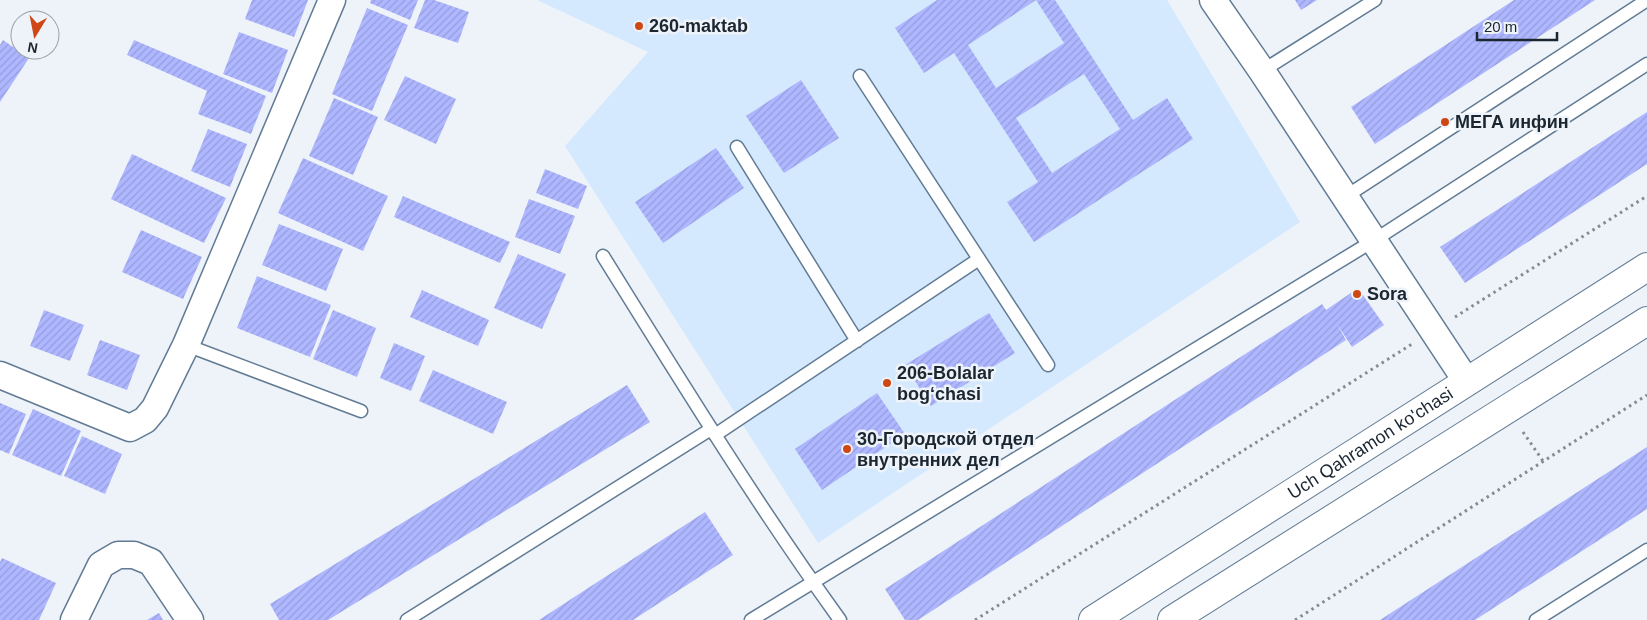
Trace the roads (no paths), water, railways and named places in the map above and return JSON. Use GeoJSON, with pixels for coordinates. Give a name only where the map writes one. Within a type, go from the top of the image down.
{"type":"FeatureCollection","features":[{"type":"Feature","properties":{"kind":"main road","name":"Uch Qahramon ko'chasi"},"geometry":{"type":"LineString","coordinates":[[1093,620],[1647,267]]}},
{"type":"Feature","properties":{"kind":"main road"},"geometry":{"type":"LineString","coordinates":[[1172,620],[1647,321]]}},
{"type":"Feature","properties":{"kind":"street"},"geometry":{"type":"LineString","coordinates":[[0,375],[130,428],[144,420],[155,408],[186,345],[332,0]]}},
{"type":"Feature","properties":{"kind":"street"},"geometry":{"type":"LineString","coordinates":[[1213,0],[1262,71],[1466,382]]}},
{"type":"Feature","properties":{"kind":"street"},"geometry":{"type":"LineString","coordinates":[[74,620],[101,565],[118,555],[134,555],[151,562],[190,620]]}},
{"type":"Feature","properties":{"kind":"lane"},"geometry":{"type":"LineString","coordinates":[[1262,71],[1375,0]]}},
{"type":"Feature","properties":{"kind":"lane"},"geometry":{"type":"LineString","coordinates":[[1345,197],[1647,0]]}},
{"type":"Feature","properties":{"kind":"lane"},"geometry":{"type":"LineString","coordinates":[[751,620],[1373,241],[1647,64]]}},
{"type":"Feature","properties":{"kind":"lane"},"geometry":{"type":"LineString","coordinates":[[860,76],[1048,365]]}},
{"type":"Feature","properties":{"kind":"lane"},"geometry":{"type":"LineString","coordinates":[[737,147],[858,341]]}},
{"type":"Feature","properties":{"kind":"lane"},"geometry":{"type":"LineString","coordinates":[[602,256],[713,432],[812,582],[840,620]]}},
{"type":"Feature","properties":{"kind":"lane"},"geometry":{"type":"LineString","coordinates":[[407,620],[858,341],[980,259]]}},
{"type":"Feature","properties":{"kind":"lane"},"geometry":{"type":"LineString","coordinates":[[186,345],[361,411]]}},
{"type":"Feature","properties":{"kind":"lane"},"geometry":{"type":"LineString","coordinates":[[1536,620],[1647,550]]}},
{"type":"Feature","properties":{"kind":"place","name":"260-maktab"},"geometry":{"type":"Point","coordinates":[639,26]}},
{"type":"Feature","properties":{"kind":"place","name":"МЕГА инфин"},"geometry":{"type":"Point","coordinates":[1445,122]}},
{"type":"Feature","properties":{"kind":"place","name":"Sora"},"geometry":{"type":"Point","coordinates":[1357,294]}},
{"type":"Feature","properties":{"kind":"place","name":"206-Bolalar bogʻchasi"},"geometry":{"type":"Point","coordinates":[887,383]}},
{"type":"Feature","properties":{"kind":"place","name":"30-Городской отдел внутренних дел"},"geometry":{"type":"Point","coordinates":[847,449]}}]}
